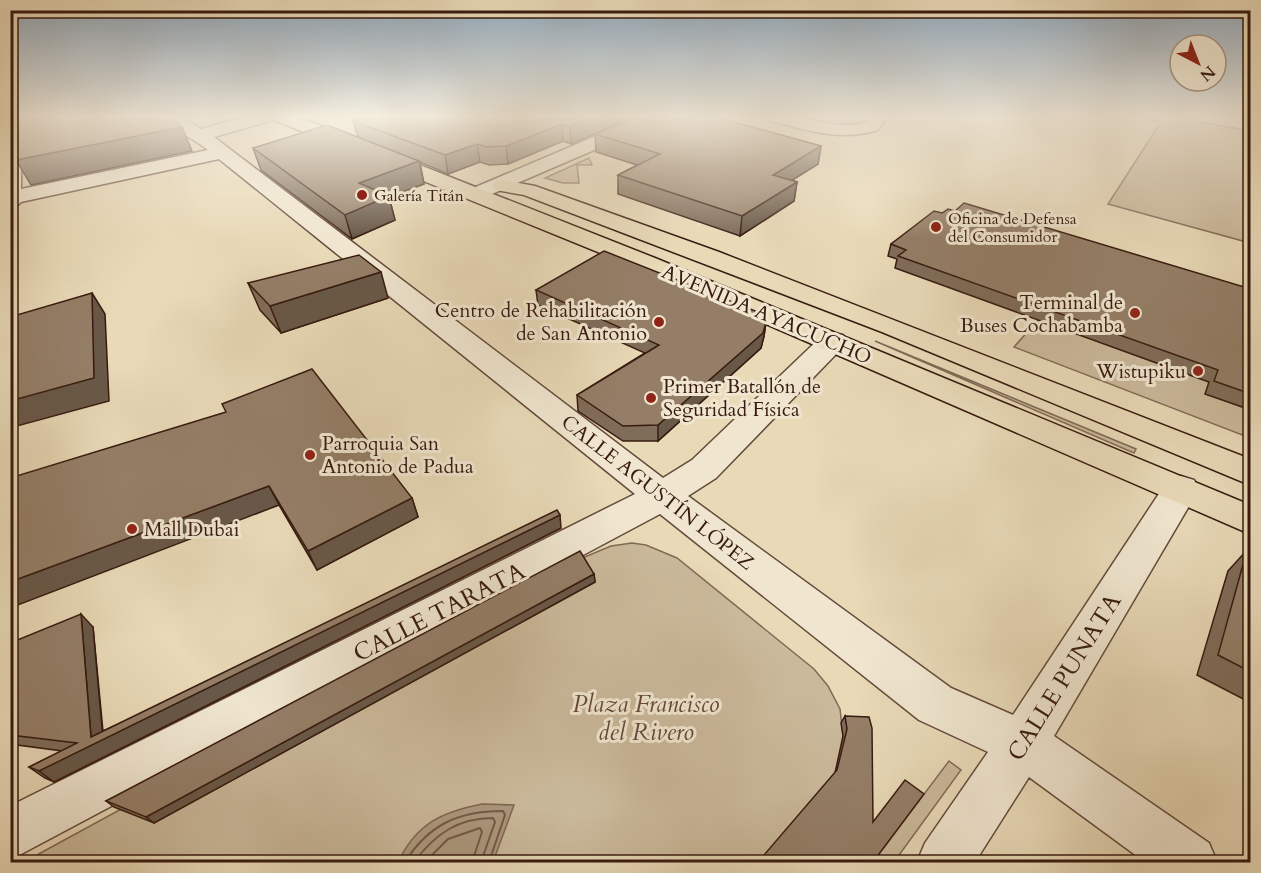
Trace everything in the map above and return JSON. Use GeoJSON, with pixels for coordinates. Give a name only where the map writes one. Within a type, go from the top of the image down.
{"type":"FeatureCollection","features":[{"type":"Feature","properties":{"kind":"main road","name":"AVENIDA AYACUCHO"},"geometry":{"type":"LineString","coordinates":[[396,157],[488,189],[528,190],[684,245],[1251,473]]}},
{"type":"Feature","properties":{"kind":"main road","name":"AVENIDA AYACUCHO"},"geometry":{"type":"LineString","coordinates":[[413,157],[833,341],[1251,519]]}},
{"type":"Feature","properties":{"kind":"street"},"geometry":{"type":"LineString","coordinates":[[13,157],[11,200],[204,157]]}},
{"type":"Feature","properties":{"kind":"street","name":"CALLE AGUSTÍN LÓPEZ"},"geometry":{"type":"LineString","coordinates":[[226,157],[662,496],[935,704],[1023,743],[1190,862]]}},
{"type":"Feature","properties":{"kind":"street"},"geometry":{"type":"LineString","coordinates":[[488,189],[563,157]]}},
{"type":"Feature","properties":{"kind":"street","name":"CALLE TARATA"},"geometry":{"type":"LineString","coordinates":[[10,834],[662,496],[704,469],[833,341]]}},
{"type":"Feature","properties":{"kind":"street","name":"CALLE PUNATA"},"geometry":{"type":"LineString","coordinates":[[944,862],[1023,743],[1181,489]]}},
{"type":"Feature","properties":{"kind":"green space"},"geometry":{"type":"Polygon","coordinates":[[[1139,157],[1250,157],[1250,243],[1108,204],[1139,157]]]}},
{"type":"Feature","properties":{"kind":"green space"},"geometry":{"type":"Polygon","coordinates":[[[589,158],[592,165],[577,165],[579,183],[563,183],[545,178],[589,158]]]}},
{"type":"Feature","properties":{"kind":"green space"},"geometry":{"type":"Polygon","coordinates":[[[1038,320],[1209,382],[1206,394],[1250,410],[1250,438],[1014,347],[1038,320]]]}},
{"type":"Feature","properties":{"kind":"green space"},"geometry":{"type":"Polygon","coordinates":[[[875,341],[1136,449],[1134,453],[875,341]]]}},
{"type":"Feature","properties":{"kind":"green space","name":"Plaza Francisco del Rivero"},"geometry":{"type":"Polygon","coordinates":[[[632,543],[646,545],[677,558],[814,669],[828,686],[840,709],[843,736],[841,754],[834,776],[761,862],[24,862],[580,559],[611,546],[632,543]]]}},
{"type":"Feature","properties":{"kind":"green space"},"geometry":{"type":"Polygon","coordinates":[[[949,761],[961,770],[894,862],[873,862],[949,761]]]}},
{"type":"Feature","properties":{"kind":"water"},"geometry":{"type":"Polygon","coordinates":[[[482,804],[514,805],[493,862],[398,862],[414,838],[432,821],[455,811],[482,804]]]}},
{"type":"Feature","properties":{"kind":"building"},"geometry":{"type":"Polygon","coordinates":[[[16,157],[32,157],[16,160],[16,157]]]}},
{"type":"Feature","properties":{"kind":"building"},"geometry":{"type":"Polygon","coordinates":[[[265,157],[408,157],[419,161],[359,183],[389,196],[345,215],[265,157]]]}},
{"type":"Feature","properties":{"kind":"building"},"geometry":{"type":"Polygon","coordinates":[[[655,157],[803,157],[773,175],[797,182],[742,216],[618,175],[655,157]]]}},
{"type":"Feature","properties":{"kind":"building","name":"Terminal de Buses Cochabamba"},"geometry":{"type":"Polygon","coordinates":[[[964,203],[1251,289],[1251,394],[1214,381],[1218,370],[898,256],[906,250],[891,244],[934,211],[942,213],[948,209],[955,211],[964,203]]]}},
{"type":"Feature","properties":{"kind":"building"},"geometry":{"type":"Polygon","coordinates":[[[604,251],[758,312],[766,322],[763,333],[658,425],[623,426],[577,395],[659,345],[536,290],[604,251]]]}},
{"type":"Feature","properties":{"kind":"building"},"geometry":{"type":"Polygon","coordinates":[[[359,255],[381,272],[270,306],[248,283],[359,255]]]}},
{"type":"Feature","properties":{"kind":"building"},"geometry":{"type":"Polygon","coordinates":[[[92,293],[94,378],[10,401],[10,317],[92,293]]]}},
{"type":"Feature","properties":{"kind":"building"},"geometry":{"type":"Polygon","coordinates":[[[312,369],[412,498],[308,551],[269,486],[10,582],[10,478],[226,412],[222,404],[312,369]]]}},
{"type":"Feature","properties":{"kind":"building"},"geometry":{"type":"Polygon","coordinates":[[[557,510],[560,515],[39,771],[29,767],[77,743],[10,735],[10,643],[81,614],[91,737],[557,510]]]}},
{"type":"Feature","properties":{"kind":"building"},"geometry":{"type":"Polygon","coordinates":[[[1247,550],[1251,551],[1251,672],[1218,655],[1247,550]]]}},
{"type":"Feature","properties":{"kind":"building"},"geometry":{"type":"Polygon","coordinates":[[[580,551],[594,574],[146,817],[106,801],[580,551]]]}},
{"type":"Feature","properties":{"kind":"building"},"geometry":{"type":"Polygon","coordinates":[[[845,716],[869,717],[872,728],[873,822],[905,780],[924,794],[873,862],[758,862],[837,770],[847,729],[845,716]]]}},
{"type":"Feature","properties":{"kind":"place","name":"Galería Titán"},"geometry":{"type":"Point","coordinates":[362,195]}},
{"type":"Feature","properties":{"kind":"place","name":"Oficina de Defensa del Consumidor"},"geometry":{"type":"Point","coordinates":[936,227]}},
{"type":"Feature","properties":{"kind":"place","name":"Terminal de Buses Cochabamba"},"geometry":{"type":"Point","coordinates":[1135,313]}},
{"type":"Feature","properties":{"kind":"place","name":"Centro de Rehabilitación de San Antonio"},"geometry":{"type":"Point","coordinates":[659,322]}},
{"type":"Feature","properties":{"kind":"place","name":"Wistupiku"},"geometry":{"type":"Point","coordinates":[1198,371]}},
{"type":"Feature","properties":{"kind":"place","name":"Primer Batallón de Seguridad Física"},"geometry":{"type":"Point","coordinates":[651,398]}},
{"type":"Feature","properties":{"kind":"place","name":"Parroquia San Antonio de Padua"},"geometry":{"type":"Point","coordinates":[310,455]}},
{"type":"Feature","properties":{"kind":"place","name":"Mall Dubai"},"geometry":{"type":"Point","coordinates":[132,529]}}]}
